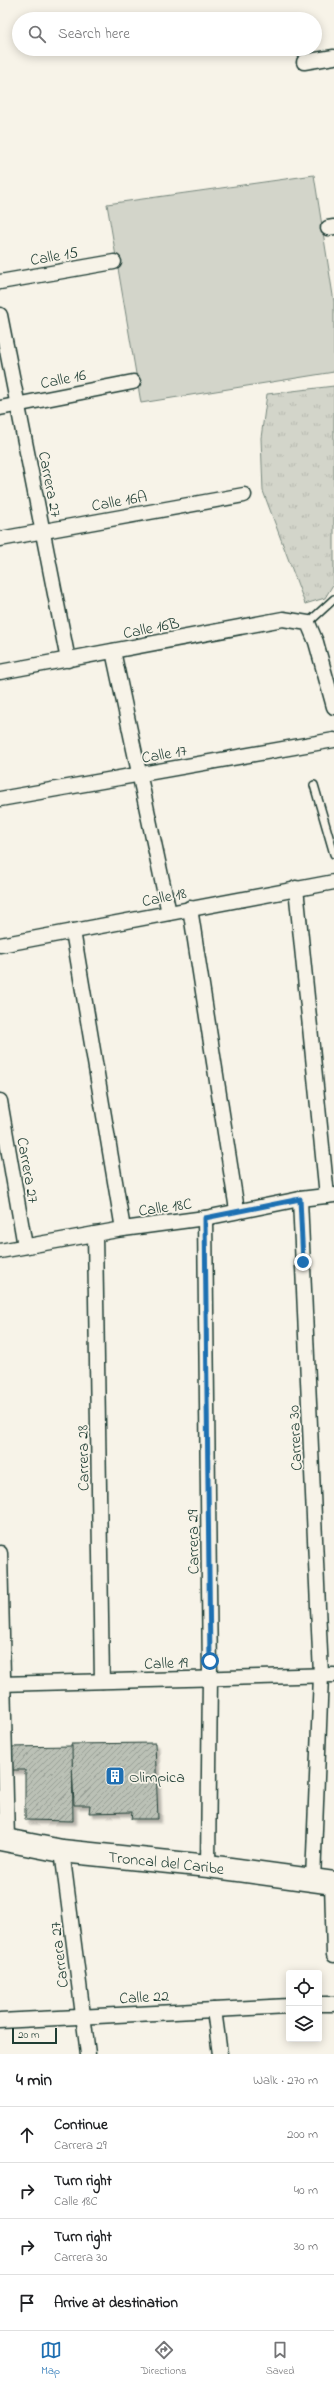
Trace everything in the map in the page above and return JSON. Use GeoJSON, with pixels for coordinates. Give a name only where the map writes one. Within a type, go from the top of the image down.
{"type":"FeatureCollection","features":[{"type":"Feature","properties":{"kind":"main road","name":"Troncal del Caribe"},"geometry":{"type":"LineString","coordinates":[[4,1839],[62,1851],[208,1866],[326,1882]]}},
{"type":"Feature","properties":{"kind":"street"},"geometry":{"type":"LineString","coordinates":[[304,62],[334,57]]}},
{"type":"Feature","properties":{"kind":"street","name":"Calle 15"},"geometry":{"type":"LineString","coordinates":[[0,282],[114,262]]}},
{"type":"Feature","properties":{"kind":"street","name":"Carrera 27"},"geometry":{"type":"LineString","coordinates":[[0,315],[68,660]]}},
{"type":"Feature","properties":{"kind":"street","name":"Calle 16"},"geometry":{"type":"LineString","coordinates":[[0,408],[133,382]]}},
{"type":"Feature","properties":{"kind":"street","name":"Calle 16A"},"geometry":{"type":"LineString","coordinates":[[0,539],[244,495]]}},
{"type":"Feature","properties":{"kind":"street","name":"Calle 16B"},"geometry":{"type":"LineString","coordinates":[[0,672],[283,619],[308,623]]}},
{"type":"Feature","properties":{"kind":"street"},"geometry":{"type":"LineString","coordinates":[[308,623],[316,642],[334,707]]}},
{"type":"Feature","properties":{"kind":"street"},"geometry":{"type":"LineString","coordinates":[[113,652],[168,913]]}},
{"type":"Feature","properties":{"kind":"street","name":"Calle 17"},"geometry":{"type":"LineString","coordinates":[[0,799],[334,740]]}},
{"type":"Feature","properties":{"kind":"street","name":"Calle 18"},"geometry":{"type":"LineString","coordinates":[[0,945],[334,882]]}},
{"type":"Feature","properties":{"kind":"street"},"geometry":{"type":"LineString","coordinates":[[296,888],[331,1196]]}},
{"type":"Feature","properties":{"kind":"street"},"geometry":{"type":"LineString","coordinates":[[190,908],[237,1210]]}},
{"type":"Feature","properties":{"kind":"street"},"geometry":{"type":"LineString","coordinates":[[73,931],[123,1229]]}},
{"type":"Feature","properties":{"kind":"street","name":"Carrera 27"},"geometry":{"type":"LineString","coordinates":[[0,1101],[25,1246]]}},
{"type":"Feature","properties":{"kind":"street","name":"Calle 18C"},"geometry":{"type":"LineString","coordinates":[[0,1251],[123,1229],[205,1218],[237,1210],[300,1199],[331,1196]]}},
{"type":"Feature","properties":{"kind":"street","name":"Carrera 30"},"geometry":{"type":"LineString","coordinates":[[300,1199],[328,1675],[326,1882]]}},
{"type":"Feature","properties":{"kind":"street","name":"Carrera 29"},"geometry":{"type":"LineString","coordinates":[[205,1218],[210,1677],[208,1866]]}},
{"type":"Feature","properties":{"kind":"street","name":"Carrera 28"},"geometry":{"type":"LineString","coordinates":[[95,1234],[102,1681]]}},
{"type":"Feature","properties":{"kind":"street"},"geometry":{"type":"LineString","coordinates":[[0,1553],[4,1839]]}},
{"type":"Feature","properties":{"kind":"street","name":"Calle 19"},"geometry":{"type":"LineString","coordinates":[[2,1684],[210,1677],[328,1675]]}},
{"type":"Feature","properties":{"kind":"street","name":"Carrera 27"},"geometry":{"type":"LineString","coordinates":[[62,1851],[82,2017],[88,2054]]}},
{"type":"Feature","properties":{"kind":"street"},"geometry":{"type":"LineString","coordinates":[[326,1882],[334,1955]]}},
{"type":"Feature","properties":{"kind":"street"},"geometry":{"type":"LineString","coordinates":[[322,2004],[334,2004]]}},
{"type":"Feature","properties":{"kind":"street","name":"Calle 22"},"geometry":{"type":"LineString","coordinates":[[0,2021],[286,2006]]}},
{"type":"Feature","properties":{"kind":"street"},"geometry":{"type":"LineString","coordinates":[[214,2010],[220,2054]]}},
{"type":"Feature","properties":{"kind":"lane"},"geometry":{"type":"LineString","coordinates":[[308,623],[334,599]]}},
{"type":"Feature","properties":{"kind":"lane"},"geometry":{"type":"LineString","coordinates":[[314,785],[334,854]]}},
{"type":"Feature","properties":{"kind":"green space"},"geometry":{"type":"Polygon","coordinates":[[[314,175],[334,302],[334,372],[141,403],[107,204],[314,175]]]}},
{"type":"Feature","properties":{"kind":"green space"},"geometry":{"type":"Polygon","coordinates":[[[334,386],[334,583],[325,598],[305,604],[263,491],[261,438],[267,394],[334,386]]]}},
{"type":"Feature","properties":{"kind":"building","name":"Olimpica"},"geometry":{"type":"Polygon","coordinates":[[[155,1743],[158,1819],[131,1819],[132,1812],[89,1813],[90,1805],[74,1805],[71,1744],[155,1743]]]}},
{"type":"Feature","properties":{"kind":"building"},"geometry":{"type":"Polygon","coordinates":[[[72,1746],[73,1821],[25,1820],[25,1770],[10,1770],[9,1747],[72,1746]]]}},
{"type":"Feature","properties":{"kind":"place","name":"Olimpica"},"geometry":{"type":"Point","coordinates":[115,1776]}},
{"type":"Feature","properties":{"kind":"route"},"geometry":{"type":"LineString","coordinates":[[210,1661],[205,1218],[237,1210],[300,1199],[303,1262]]}}]}
